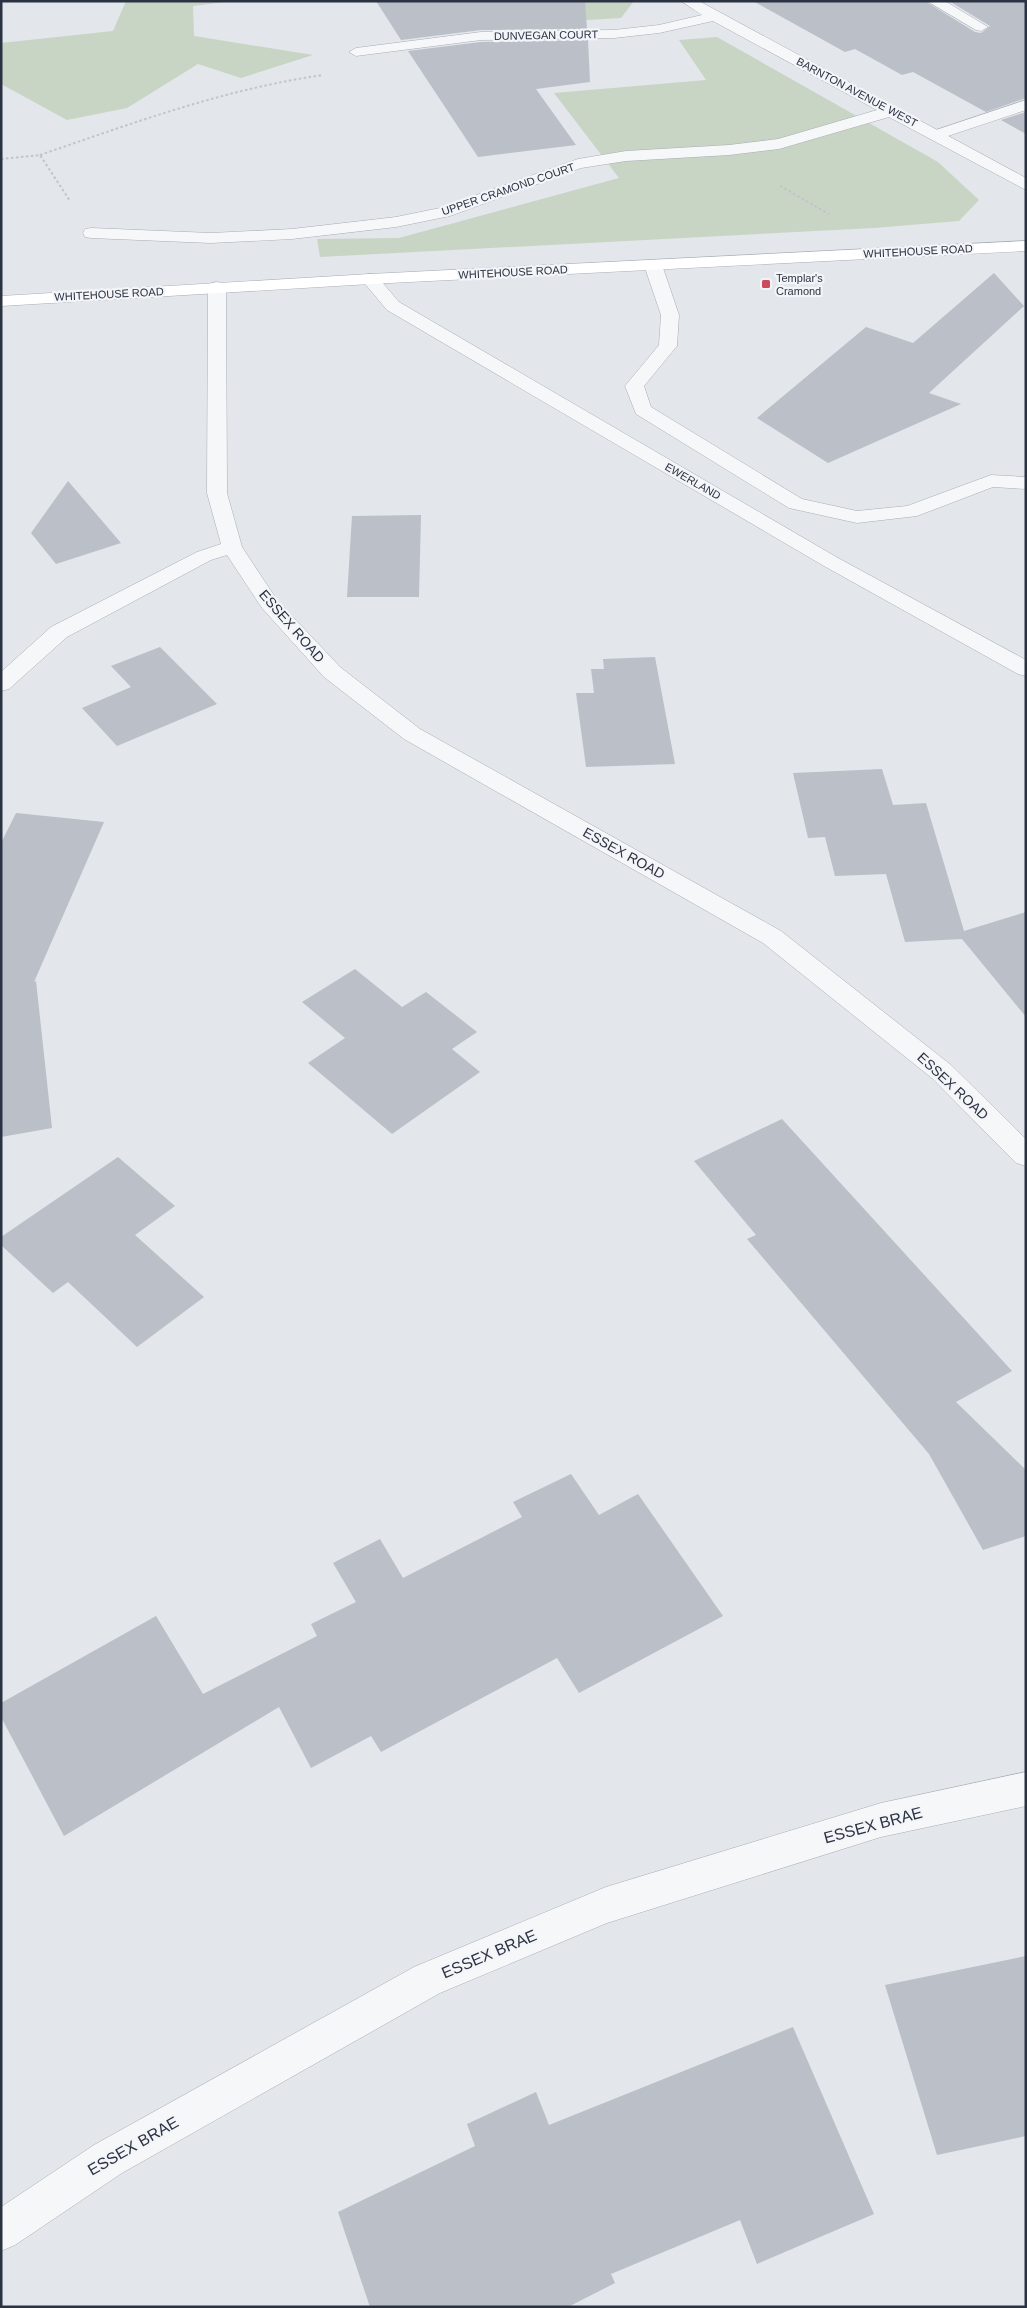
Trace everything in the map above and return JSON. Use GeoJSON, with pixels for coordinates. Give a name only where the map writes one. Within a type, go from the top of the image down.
{"type":"FeatureCollection","features":[{"type":"Feature","properties":{"kind":"street","name":"BARNTON AVENUE WEST"},"geometry":{"type":"LineString","coordinates":[[688,1],[1026,184]]}},
{"type":"Feature","properties":{"kind":"street"},"geometry":{"type":"LineString","coordinates":[[934,1],[981,26]]}},
{"type":"Feature","properties":{"kind":"street","name":"DUNVEGAN COURT"},"geometry":{"type":"LineString","coordinates":[[356,52],[379,53],[481,36],[614,34],[660,29],[715,16]]}},
{"type":"Feature","properties":{"kind":"street"},"geometry":{"type":"LineString","coordinates":[[936,135],[1026,105]]}},
{"type":"Feature","properties":{"kind":"street","name":"UPPER CRAMOND COURT"},"geometry":{"type":"LineString","coordinates":[[91,233],[211,238],[292,234],[396,222],[444,212],[578,164],[626,156],[728,150],[779,144],[891,111]]}},
{"type":"Feature","properties":{"kind":"street","name":"WHITEHOUSE ROAD"},"geometry":{"type":"LineString","coordinates":[[1,301],[217,287],[1026,246]]}},
{"type":"Feature","properties":{"kind":"street"},"geometry":{"type":"LineString","coordinates":[[652,265],[670,315],[668,346],[634,386],[643,410],[796,504],[857,517],[910,512],[991,481],[1026,483]]}},
{"type":"Feature","properties":{"kind":"street","name":"EWERLAND"},"geometry":{"type":"LineString","coordinates":[[370,279],[392,306],[831,562],[1026,669]]}},
{"type":"Feature","properties":{"kind":"street","name":"ESSEX ROAD"},"geometry":{"type":"LineString","coordinates":[[217,287],[217,493],[232,547],[269,604],[332,672],[412,734],[772,937],[942,1072],[1026,1156]]}},
{"type":"Feature","properties":{"kind":"street"},"geometry":{"type":"LineString","coordinates":[[1,684],[59,632],[204,556],[232,547]]}},
{"type":"Feature","properties":{"kind":"street","name":"ESSEX BRAE"},"geometry":{"type":"LineString","coordinates":[[1,2231],[108,2159],[427,1980],[606,1905],[881,1820],[1026,1789]]}},
{"type":"Feature","properties":{"kind":"path"},"geometry":{"type":"LineString","coordinates":[[40,155],[196,102],[281,82],[374,67],[379,53]]}},
{"type":"Feature","properties":{"kind":"path"},"geometry":{"type":"LineString","coordinates":[[728,150],[747,167],[858,230],[870,254]]}},
{"type":"Feature","properties":{"kind":"green space"},"geometry":{"type":"Polygon","coordinates":[[[126,1],[233,1],[193,6],[194,36],[313,55],[241,78],[198,64],[127,108],[67,120],[1,84],[1,43],[113,31],[126,1]]]}},
{"type":"Feature","properties":{"kind":"green space"},"geometry":{"type":"Polygon","coordinates":[[[476,1],[634,1],[621,18],[423,30],[476,1]]]}},
{"type":"Feature","properties":{"kind":"green space"},"geometry":{"type":"Polygon","coordinates":[[[717,37],[938,162],[979,200],[959,221],[874,228],[320,257],[317,239],[399,238],[619,178],[554,93],[706,80],[679,40],[717,37]]]}},
{"type":"Feature","properties":{"kind":"building"},"geometry":{"type":"Polygon","coordinates":[[[376,1],[585,1],[587,29],[481,30],[401,40],[376,1]]]}},
{"type":"Feature","properties":{"kind":"building"},"geometry":{"type":"Polygon","coordinates":[[[753,1],[925,1],[975,32],[981,33],[990,26],[949,1],[1026,1],[1026,98],[986,112],[913,72],[902,75],[855,49],[845,52],[753,1]]]}},
{"type":"Feature","properties":{"kind":"building"},"geometry":{"type":"Polygon","coordinates":[[[588,40],[590,82],[536,89],[576,145],[478,157],[408,51],[481,42],[588,40]]]}},
{"type":"Feature","properties":{"kind":"building"},"geometry":{"type":"Polygon","coordinates":[[[1026,112],[1026,134],[1001,120],[1026,112]]]}},
{"type":"Feature","properties":{"kind":"building"},"geometry":{"type":"Polygon","coordinates":[[[994,273],[1024,306],[929,393],[961,404],[828,463],[757,418],[866,327],[913,343],[994,273]]]}},
{"type":"Feature","properties":{"kind":"building"},"geometry":{"type":"Polygon","coordinates":[[[68,481],[121,543],[56,564],[31,533],[68,481]]]}},
{"type":"Feature","properties":{"kind":"building"},"geometry":{"type":"Polygon","coordinates":[[[421,515],[419,597],[347,597],[352,516],[421,515]]]}},
{"type":"Feature","properties":{"kind":"building"},"geometry":{"type":"Polygon","coordinates":[[[160,647],[217,704],[117,746],[82,708],[131,687],[111,666],[160,647]]]}},
{"type":"Feature","properties":{"kind":"building"},"geometry":{"type":"Polygon","coordinates":[[[655,657],[675,764],[586,767],[576,693],[594,693],[591,669],[604,669],[603,659],[655,657]]]}},
{"type":"Feature","properties":{"kind":"building"},"geometry":{"type":"Polygon","coordinates":[[[882,769],[893,805],[926,803],[964,931],[1026,912],[1026,1017],[962,939],[905,942],[886,874],[835,876],[825,837],[808,838],[793,773],[882,769]]]}},
{"type":"Feature","properties":{"kind":"building"},"geometry":{"type":"Polygon","coordinates":[[[16,813],[104,822],[34,982],[36,981],[52,1128],[1,1137],[1,843],[16,813]]]}},
{"type":"Feature","properties":{"kind":"building"},"geometry":{"type":"Polygon","coordinates":[[[355,969],[402,1007],[426,992],[477,1032],[452,1049],[480,1072],[392,1134],[308,1063],[345,1038],[302,1002],[355,969]]]}},
{"type":"Feature","properties":{"kind":"building"},"geometry":{"type":"Polygon","coordinates":[[[782,1119],[1012,1371],[956,1402],[1026,1470],[1026,1536],[983,1550],[929,1454],[747,1239],[756,1235],[694,1161],[782,1119]]]}},
{"type":"Feature","properties":{"kind":"building"},"geometry":{"type":"Polygon","coordinates":[[[118,1157],[175,1206],[135,1235],[204,1297],[137,1347],[68,1282],[53,1293],[1,1245],[1,1237],[118,1157]]]}},
{"type":"Feature","properties":{"kind":"building"},"geometry":{"type":"Polygon","coordinates":[[[571,1474],[599,1515],[638,1494],[723,1616],[579,1693],[557,1658],[381,1752],[371,1736],[311,1768],[279,1707],[64,1836],[1,1717],[1,1703],[156,1616],[203,1694],[317,1636],[311,1624],[356,1602],[333,1563],[380,1539],[403,1578],[522,1517],[513,1502],[571,1474]]]}},
{"type":"Feature","properties":{"kind":"building"},"geometry":{"type":"Polygon","coordinates":[[[1026,1956],[1026,2136],[937,2155],[885,1985],[1026,1956]]]}},
{"type":"Feature","properties":{"kind":"building"},"geometry":{"type":"Polygon","coordinates":[[[793,2027],[874,2214],[757,2264],[740,2220],[611,2274],[615,2283],[568,2307],[370,2307],[338,2212],[475,2146],[467,2124],[536,2092],[549,2125],[793,2027]]]}},
{"type":"Feature","properties":{"kind":"place","name":"Templar's Cramond"},"geometry":{"type":"Point","coordinates":[766,284]}}]}
